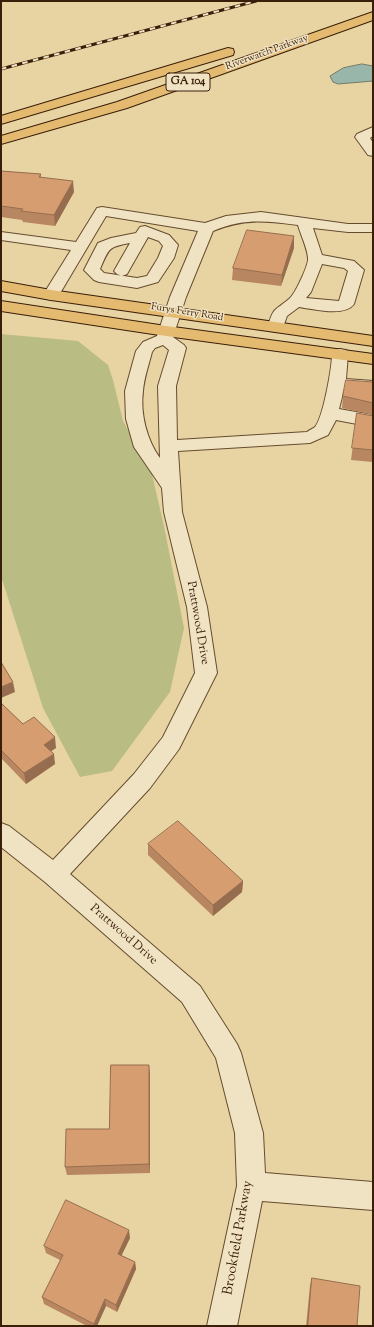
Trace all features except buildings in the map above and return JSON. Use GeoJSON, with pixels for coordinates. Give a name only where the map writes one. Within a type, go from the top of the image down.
{"type":"FeatureCollection","features":[{"type":"Feature","properties":{"kind":"main road","name":"Riverwatch Parkway"},"geometry":{"type":"LineString","coordinates":[[1,140],[129,103],[373,16]]}},
{"type":"Feature","properties":{"kind":"main road","name":"Riverwatch Parkway"},"geometry":{"type":"LineString","coordinates":[[1,120],[195,63],[238,48]]}},
{"type":"Feature","properties":{"kind":"main road","name":"Furys Ferry Road"},"geometry":{"type":"LineString","coordinates":[[1,286],[51,295],[173,311],[373,341]]}},
{"type":"Feature","properties":{"kind":"main road","name":"Furys Ferry Road"},"geometry":{"type":"LineString","coordinates":[[1,306],[165,335],[373,359]]}},
{"type":"Feature","properties":{"kind":"street"},"geometry":{"type":"LineString","coordinates":[[373,131],[362,137],[373,152]]}},
{"type":"Feature","properties":{"kind":"street"},"geometry":{"type":"LineString","coordinates":[[51,295],[102,211],[146,229],[164,238],[171,245],[166,258],[153,279],[137,283],[99,277],[92,270],[103,246],[146,229],[207,228],[226,220],[261,216],[348,228],[373,228]]}},
{"type":"Feature","properties":{"kind":"street"},"geometry":{"type":"LineString","coordinates":[[276,327],[279,314],[296,302],[303,292],[316,259],[304,222]]}},
{"type":"Feature","properties":{"kind":"street"},"geometry":{"type":"LineString","coordinates":[[171,487],[143,447],[135,419],[134,391],[144,351],[149,345],[165,335],[178,297],[207,228]]}},
{"type":"Feature","properties":{"kind":"street"},"geometry":{"type":"LineString","coordinates":[[122,271],[146,229]]}},
{"type":"Feature","properties":{"kind":"street"},"geometry":{"type":"LineString","coordinates":[[1,236],[81,247]]}},
{"type":"Feature","properties":{"kind":"street"},"geometry":{"type":"LineString","coordinates":[[296,302],[338,307],[346,304],[356,270],[349,264],[316,259]]}},
{"type":"Feature","properties":{"kind":"street","name":"Prattwood Drive"},"geometry":{"type":"LineString","coordinates":[[54,875],[142,780],[171,743],[206,673],[197,607],[173,512],[168,446],[167,386],[178,348],[165,335]]}},
{"type":"Feature","properties":{"kind":"street"},"geometry":{"type":"LineString","coordinates":[[168,446],[310,437],[322,431],[329,413],[337,383],[340,354]]}},
{"type":"Feature","properties":{"kind":"street"},"geometry":{"type":"LineString","coordinates":[[337,383],[373,388]]}},
{"type":"Feature","properties":{"kind":"street"},"geometry":{"type":"LineString","coordinates":[[329,413],[372,417]]}},
{"type":"Feature","properties":{"kind":"street","name":"Prattwood Drive"},"geometry":{"type":"LineString","coordinates":[[1,833],[54,875],[191,994]]}},
{"type":"Feature","properties":{"kind":"street","name":"Brookfield Parkway"},"geometry":{"type":"LineString","coordinates":[[191,994],[228,1054],[249,1133],[251,1186],[222,1326]]}},
{"type":"Feature","properties":{"kind":"street"},"geometry":{"type":"LineString","coordinates":[[251,1186],[373,1196]]}},
{"type":"Feature","properties":{"kind":"green space"},"geometry":{"type":"Polygon","coordinates":[[[1,334],[78,341],[108,365],[123,421],[151,470],[164,526],[184,628],[170,692],[112,771],[80,777],[43,708],[1,576],[1,334]]]}},
{"type":"Feature","properties":{"kind":"shaded area"},"geometry":{"type":"Polygon","coordinates":[[[362,64],[373,66],[373,81],[338,84],[333,82],[330,76],[343,68],[362,64]]]}},
{"type":"Feature","properties":{"kind":"railway"},"geometry":{"type":"LineString","coordinates":[[1,69],[256,1]]}}]}
